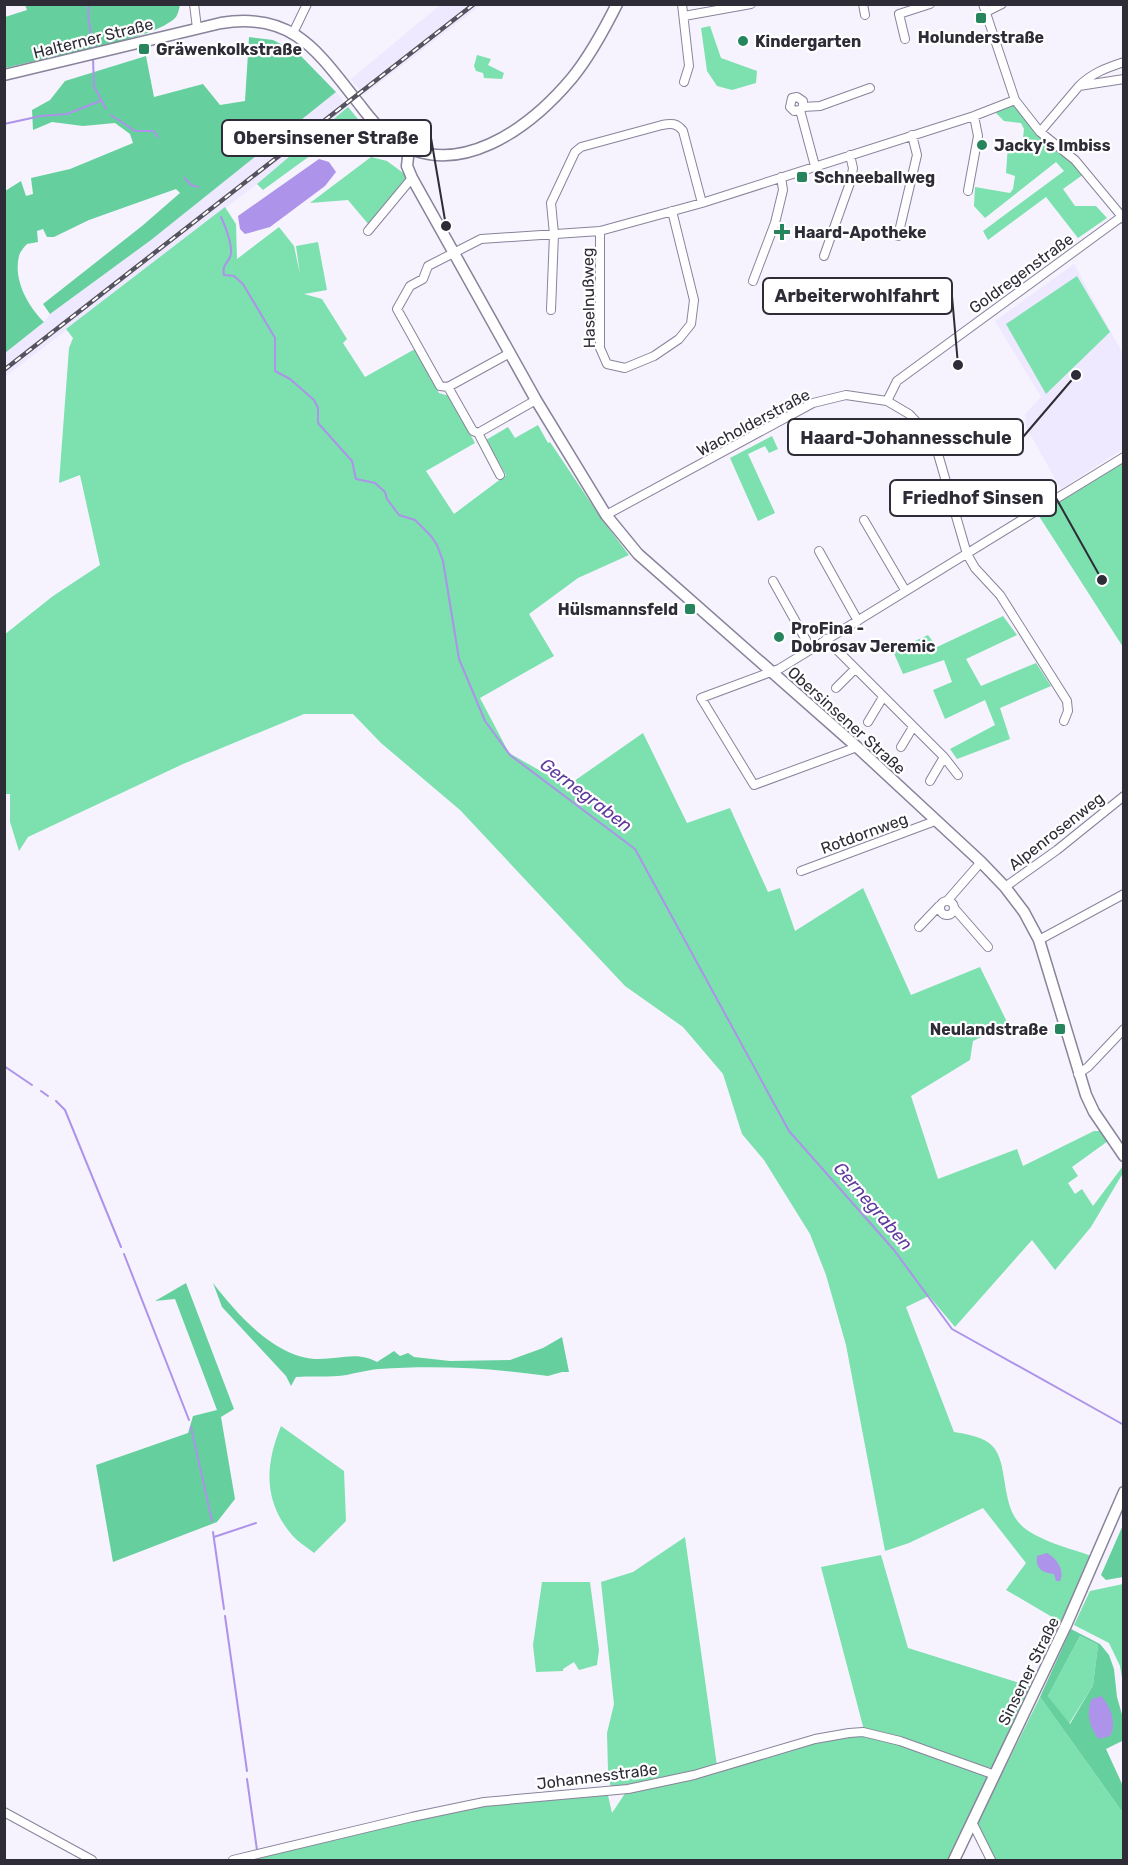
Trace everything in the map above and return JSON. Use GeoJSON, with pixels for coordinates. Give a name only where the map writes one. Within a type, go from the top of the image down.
{"type":"FeatureCollection","features":[{"type":"Feature","properties":{"kind":"street"},"geometry":{"type":"LineString","coordinates":[[194,4],[197,28]]}},
{"type":"Feature","properties":{"kind":"street"},"geometry":{"type":"LineString","coordinates":[[292,33],[307,4]]}},
{"type":"Feature","properties":{"kind":"street","name":"Halterner Straße"},"geometry":{"type":"LineString","coordinates":[[4,75],[197,28],[238,20],[252,20],[278,26],[292,33],[317,53],[373,122],[390,138],[410,148],[446,155],[474,152],[518,129],[545,107],[573,77],[602,35],[617,4]]}},
{"type":"Feature","properties":{"kind":"street"},"geometry":{"type":"LineString","coordinates":[[681,4],[689,66],[684,82]]}},
{"type":"Feature","properties":{"kind":"street"},"geometry":{"type":"LineString","coordinates":[[684,16],[751,4]]}},
{"type":"Feature","properties":{"kind":"street"},"geometry":{"type":"LineString","coordinates":[[863,4],[865,15]]}},
{"type":"Feature","properties":{"kind":"street"},"geometry":{"type":"LineString","coordinates":[[905,39],[899,14],[930,4]]}},
{"type":"Feature","properties":{"kind":"street"},"geometry":{"type":"LineString","coordinates":[[1002,4],[984,8],[1015,100],[1040,132],[1075,160],[1123,217]]}},
{"type":"Feature","properties":{"kind":"street"},"geometry":{"type":"LineString","coordinates":[[1040,132],[1088,77],[1099,70],[1124,62]]}},
{"type":"Feature","properties":{"kind":"street"},"geometry":{"type":"LineString","coordinates":[[1079,86],[1124,79]]}},
{"type":"Feature","properties":{"kind":"street"},"geometry":{"type":"LineString","coordinates":[[815,166],[802,109],[820,106],[870,88]]}},
{"type":"Feature","properties":{"kind":"street"},"geometry":{"type":"LineString","coordinates":[[510,353],[448,387],[440,386],[397,309],[410,285],[423,279],[429,266],[481,238],[600,231],[702,203],[974,116],[1015,100]]}},
{"type":"Feature","properties":{"kind":"street"},"geometry":{"type":"LineString","coordinates":[[968,191],[978,136],[974,116]]}},
{"type":"Feature","properties":{"kind":"street"},"geometry":{"type":"LineString","coordinates":[[550,310],[555,234],[551,203],[574,152],[581,147],[662,124],[671,123],[679,126],[683,131],[702,203]]}},
{"type":"Feature","properties":{"kind":"street"},"geometry":{"type":"LineString","coordinates":[[898,236],[917,155],[912,135]]}},
{"type":"Feature","properties":{"kind":"street","name":"Obersinsener Straße"},"geometry":{"type":"LineString","coordinates":[[410,148],[407,166],[412,178],[536,400],[606,515],[638,554],[857,747],[981,862],[1005,887],[1024,912],[1039,940],[1078,1074],[1095,1112],[1124,1156]]}},
{"type":"Feature","properties":{"kind":"street"},"geometry":{"type":"LineString","coordinates":[[824,256],[851,180],[853,168],[850,155]]}},
{"type":"Feature","properties":{"kind":"street"},"geometry":{"type":"LineString","coordinates":[[753,281],[775,223],[783,190],[781,177]]}},
{"type":"Feature","properties":{"kind":"street"},"geometry":{"type":"LineString","coordinates":[[368,231],[412,178]]}},
{"type":"Feature","properties":{"kind":"street","name":"Haselnußweg"},"geometry":{"type":"LineString","coordinates":[[600,231],[600,348],[607,364],[625,368],[654,356],[680,339],[691,324],[694,300],[672,212]]}},
{"type":"Feature","properties":{"kind":"street","name":"Goldregenstraße"},"geometry":{"type":"LineString","coordinates":[[887,401],[897,381],[1123,217]]}},
{"type":"Feature","properties":{"kind":"street"},"geometry":{"type":"LineString","coordinates":[[448,387],[473,431],[478,433],[500,476]]}},
{"type":"Feature","properties":{"kind":"street","name":"Wacholderstraße"},"geometry":{"type":"LineString","coordinates":[[606,515],[813,404],[846,395],[887,401],[909,414],[928,435],[938,454],[967,554]]}},
{"type":"Feature","properties":{"kind":"street"},"geometry":{"type":"LineString","coordinates":[[478,433],[536,400]]}},
{"type":"Feature","properties":{"kind":"street"},"geometry":{"type":"LineString","coordinates":[[857,747],[754,785],[701,699],[772,673],[1124,457]]}},
{"type":"Feature","properties":{"kind":"street"},"geometry":{"type":"LineString","coordinates":[[864,520],[905,590]]}},
{"type":"Feature","properties":{"kind":"street"},"geometry":{"type":"LineString","coordinates":[[819,551],[858,621]]}},
{"type":"Feature","properties":{"kind":"street"},"geometry":{"type":"LineString","coordinates":[[967,554],[975,568],[1000,595],[1067,701],[1068,711],[1064,721]]}},
{"type":"Feature","properties":{"kind":"street"},"geometry":{"type":"LineString","coordinates":[[773,581],[811,650]]}},
{"type":"Feature","properties":{"kind":"street"},"geometry":{"type":"LineString","coordinates":[[826,639],[958,775]]}},
{"type":"Feature","properties":{"kind":"street"},"geometry":{"type":"LineString","coordinates":[[836,688],[855,669]]}},
{"type":"Feature","properties":{"kind":"street"},"geometry":{"type":"LineString","coordinates":[[868,722],[883,697]]}},
{"type":"Feature","properties":{"kind":"street"},"geometry":{"type":"LineString","coordinates":[[901,747],[913,728]]}},
{"type":"Feature","properties":{"kind":"street"},"geometry":{"type":"LineString","coordinates":[[930,781],[944,758]]}},
{"type":"Feature","properties":{"kind":"street","name":"Alpenrosenweg"},"geometry":{"type":"LineString","coordinates":[[1005,887],[1058,850],[1124,796]]}},
{"type":"Feature","properties":{"kind":"street","name":"Rotdornweg"},"geometry":{"type":"LineString","coordinates":[[801,871],[935,821]]}},
{"type":"Feature","properties":{"kind":"street"},"geometry":{"type":"LineString","coordinates":[[919,927],[981,862]]}},
{"type":"Feature","properties":{"kind":"street"},"geometry":{"type":"LineString","coordinates":[[1039,940],[1124,894]]}},
{"type":"Feature","properties":{"kind":"street"},"geometry":{"type":"LineString","coordinates":[[943,903],[951,902],[988,946]]}},
{"type":"Feature","properties":{"kind":"street"},"geometry":{"type":"LineString","coordinates":[[943,903],[940,913],[944,915],[952,914],[954,908]]}},
{"type":"Feature","properties":{"kind":"street"},"geometry":{"type":"LineString","coordinates":[[1078,1074],[1088,1067],[1124,1029]]}},
{"type":"Feature","properties":{"kind":"street","name":"Sinsener Straße"},"geometry":{"type":"LineString","coordinates":[[954,1860],[1067,1623],[1124,1492]]}},
{"type":"Feature","properties":{"kind":"street","name":"Johannesstraße"},"geometry":{"type":"LineString","coordinates":[[233,1860],[412,1816],[484,1802],[628,1789],[683,1777],[815,1739],[849,1733],[863,1732],[900,1741],[994,1775]]}},
{"type":"Feature","properties":{"kind":"street"},"geometry":{"type":"LineString","coordinates":[[4,1812],[92,1860]]}},
{"type":"Feature","properties":{"kind":"street"},"geometry":{"type":"LineString","coordinates":[[972,1822],[991,1860]]}},
{"type":"Feature","properties":{"kind":"shaded area"},"geometry":{"type":"Polygon","coordinates":[[[440,5],[481,5],[364,95],[351,79],[440,5]]]}},
{"type":"Feature","properties":{"kind":"shaded area"},"geometry":{"type":"Polygon","coordinates":[[[336,92],[348,107],[257,184],[5,377],[5,353],[44,322],[50,314],[151,240],[336,92]]]}},
{"type":"Feature","properties":{"kind":"shaded area"},"geometry":{"type":"Polygon","coordinates":[[[319,159],[329,162],[336,172],[325,186],[270,227],[245,234],[240,229],[238,216],[319,159]]]}},
{"type":"Feature","properties":{"kind":"shaded area"},"geometry":{"type":"Polygon","coordinates":[[[1074,264],[1123,354],[1123,449],[1061,489],[1026,427],[1025,414],[1041,397],[995,321],[1074,264]]]}},
{"type":"Feature","properties":{"kind":"shaded area"},"geometry":{"type":"Polygon","coordinates":[[[1047,1553],[1059,1565],[1060,1581],[1056,1581],[1054,1574],[1046,1573],[1037,1564],[1037,1556],[1047,1553]]]}},
{"type":"Feature","properties":{"kind":"shaded area"},"geometry":{"type":"Polygon","coordinates":[[[1101,1696],[1110,1710],[1113,1726],[1110,1736],[1099,1739],[1091,1725],[1089,1709],[1092,1699],[1101,1696]]]}},
{"type":"Feature","properties":{"kind":"green space"},"geometry":{"type":"Polygon","coordinates":[[[25,5],[180,5],[176,17],[146,33],[96,48],[5,68],[5,17],[27,10],[25,5]]]}},
{"type":"Feature","properties":{"kind":"green space"},"geometry":{"type":"Polygon","coordinates":[[[710,26],[721,58],[757,71],[756,83],[732,90],[717,86],[707,71],[701,28],[710,26]]]}},
{"type":"Feature","properties":{"kind":"green space"},"geometry":{"type":"Polygon","coordinates":[[[249,37],[273,40],[298,53],[336,92],[151,240],[50,314],[43,304],[180,193],[176,189],[89,220],[54,237],[47,237],[43,229],[37,231],[38,242],[27,244],[20,254],[18,274],[27,300],[44,322],[5,353],[5,191],[21,181],[26,196],[33,194],[31,178],[70,169],[133,143],[130,134],[115,123],[83,126],[52,122],[33,130],[32,110],[50,100],[65,81],[146,56],[154,97],[203,84],[220,105],[245,101],[249,37]]]}},
{"type":"Feature","properties":{"kind":"green space"},"geometry":{"type":"Polygon","coordinates":[[[477,55],[491,59],[488,65],[504,73],[502,79],[484,78],[483,73],[476,71],[474,66],[477,55]]]}},
{"type":"Feature","properties":{"kind":"green space"},"geometry":{"type":"Polygon","coordinates":[[[1015,102],[1084,174],[1063,189],[1075,206],[1096,206],[1107,218],[1078,238],[1046,197],[988,240],[983,231],[1064,171],[1056,162],[985,218],[974,206],[975,187],[1010,193],[1013,189],[1015,176],[1006,173],[1008,145],[1022,147],[1024,129],[1021,123],[1004,121],[994,111],[1015,102]]]}},
{"type":"Feature","properties":{"kind":"green space"},"geometry":{"type":"Polygon","coordinates":[[[348,107],[377,142],[373,144],[344,131],[263,190],[257,184],[348,107]]]}},
{"type":"Feature","properties":{"kind":"green space"},"geometry":{"type":"Polygon","coordinates":[[[371,157],[387,161],[410,178],[369,225],[348,200],[310,203],[371,157]]]}},
{"type":"Feature","properties":{"kind":"green space"},"geometry":{"type":"Polygon","coordinates":[[[225,207],[236,224],[237,259],[279,227],[294,246],[300,274],[296,246],[318,242],[327,290],[304,294],[322,299],[347,339],[343,343],[365,377],[415,349],[439,393],[449,396],[475,443],[426,471],[454,514],[506,475],[486,440],[508,427],[515,438],[538,425],[548,443],[550,442],[603,521],[629,555],[578,578],[529,614],[554,656],[480,698],[509,753],[567,786],[643,733],[687,823],[730,808],[768,892],[780,888],[795,931],[863,888],[911,995],[980,967],[1008,1024],[973,1041],[970,1060],[911,1096],[938,1179],[1017,1149],[1023,1166],[1094,1131],[1101,1131],[1108,1141],[1072,1167],[1078,1176],[1068,1183],[1075,1194],[1082,1189],[1093,1206],[1123,1166],[1123,1173],[1091,1227],[1055,1270],[1032,1240],[955,1327],[929,1296],[906,1307],[954,1432],[981,1439],[996,1450],[1009,1504],[1020,1524],[1044,1539],[1092,1556],[1064,1624],[1006,1590],[1026,1563],[983,1508],[909,1543],[885,1551],[846,1345],[826,1275],[810,1234],[764,1160],[742,1134],[723,1074],[683,1027],[625,986],[460,810],[381,743],[353,714],[304,714],[183,764],[28,837],[19,851],[10,822],[10,794],[5,794],[4,635],[53,596],[100,565],[80,475],[59,483],[69,348],[73,338],[66,329],[225,207]]]}},
{"type":"Feature","properties":{"kind":"green space"},"geometry":{"type":"Polygon","coordinates":[[[1077,276],[1110,332],[1046,394],[1006,324],[1077,276]]]}},
{"type":"Feature","properties":{"kind":"green space"},"geometry":{"type":"Polygon","coordinates":[[[772,436],[778,449],[769,453],[765,446],[748,454],[775,513],[758,521],[730,458],[772,436]]]}},
{"type":"Feature","properties":{"kind":"green space"},"geometry":{"type":"Polygon","coordinates":[[[1123,459],[1123,647],[1037,513],[1123,459]]]}},
{"type":"Feature","properties":{"kind":"green space"},"geometry":{"type":"Polygon","coordinates":[[[1003,616],[1017,635],[966,659],[981,686],[1036,663],[1051,686],[1000,708],[1010,739],[957,759],[950,749],[995,725],[985,700],[945,719],[933,690],[952,682],[944,660],[903,674],[893,651],[928,635],[937,647],[1003,616]]]}},
{"type":"Feature","properties":{"kind":"green space"},"geometry":{"type":"Polygon","coordinates":[[[186,1283],[234,1409],[221,1417],[235,1499],[217,1522],[113,1562],[96,1465],[188,1433],[193,1416],[217,1410],[175,1299],[155,1301],[186,1283]]]}},
{"type":"Feature","properties":{"kind":"green space"},"geometry":{"type":"Polygon","coordinates":[[[213,1283],[259,1333],[273,1343],[303,1357],[319,1359],[356,1356],[377,1362],[394,1351],[400,1356],[408,1353],[414,1357],[450,1361],[510,1360],[543,1348],[562,1337],[569,1372],[548,1376],[463,1368],[400,1368],[338,1376],[296,1377],[291,1386],[286,1376],[222,1307],[213,1283]]]}},
{"type":"Feature","properties":{"kind":"green space"},"geometry":{"type":"Polygon","coordinates":[[[281,1426],[344,1471],[346,1521],[314,1553],[292,1535],[276,1509],[272,1496],[270,1469],[281,1426]]]}},
{"type":"Feature","properties":{"kind":"green space"},"geometry":{"type":"Polygon","coordinates":[[[1123,1525],[1123,1577],[1106,1580],[1101,1575],[1123,1525]]]}},
{"type":"Feature","properties":{"kind":"green space"},"geometry":{"type":"Polygon","coordinates":[[[685,1537],[717,1766],[694,1773],[611,1789],[607,1733],[614,1704],[601,1582],[633,1572],[685,1537]]]}},
{"type":"Feature","properties":{"kind":"green space"},"geometry":{"type":"Polygon","coordinates":[[[881,1555],[908,1648],[1032,1687],[992,1771],[864,1730],[821,1567],[881,1555]]]}},
{"type":"Feature","properties":{"kind":"green space"},"geometry":{"type":"Polygon","coordinates":[[[542,1582],[590,1582],[599,1650],[597,1665],[579,1670],[574,1662],[563,1671],[536,1672],[533,1645],[542,1582]]]}},
{"type":"Feature","properties":{"kind":"green space"},"geometry":{"type":"Polygon","coordinates":[[[1124,1584],[1123,1684],[1120,1666],[1109,1643],[1074,1625],[1090,1591],[1124,1584]]]}},
{"type":"Feature","properties":{"kind":"green space"},"geometry":{"type":"Polygon","coordinates":[[[1071,1629],[1100,1644],[1109,1655],[1114,1669],[1117,1697],[1123,1718],[1124,1740],[1106,1749],[1123,1786],[1123,1813],[1040,1697],[1071,1629]],[[1080,1636],[1048,1696],[1070,1724],[1093,1685],[1098,1645],[1080,1636]]]}},
{"type":"Feature","properties":{"kind":"green space"},"geometry":{"type":"Polygon","coordinates":[[[1080,1636],[1098,1645],[1093,1685],[1069,1724],[1048,1696],[1080,1636]]]}},
{"type":"Feature","properties":{"kind":"green space"},"geometry":{"type":"Polygon","coordinates":[[[1040,1697],[1123,1813],[1123,1860],[994,1860],[977,1824],[1040,1697]]]}},
{"type":"Feature","properties":{"kind":"green space"},"geometry":{"type":"Polygon","coordinates":[[[863,1732],[981,1770],[988,1778],[948,1860],[260,1860],[259,1857],[483,1802],[607,1791],[612,1813],[628,1789],[815,1739],[863,1732]]]}},
{"type":"Feature","properties":{"kind":"waterway"},"geometry":{"type":"LineString","coordinates":[[89,4],[88,15],[93,49]]}},
{"type":"Feature","properties":{"kind":"waterway"},"geometry":{"type":"LineString","coordinates":[[93,58],[94,86],[106,109]]}},
{"type":"Feature","properties":{"kind":"waterway"},"geometry":{"type":"LineString","coordinates":[[4,124],[41,116],[67,114],[100,101]]}},
{"type":"Feature","properties":{"kind":"waterway","name":"Gernegraben"},"geometry":{"type":"LineString","coordinates":[[111,115],[135,131],[154,131],[158,137]]}},
{"type":"Feature","properties":{"kind":"waterway","name":"Gernegraben"},"geometry":{"type":"LineString","coordinates":[[185,178],[191,185],[198,187]]}},
{"type":"Feature","properties":{"kind":"waterway","name":"Gernegraben"},"geometry":{"type":"LineString","coordinates":[[221,217],[231,248],[230,257],[224,267],[224,275],[234,276],[243,284],[275,338],[275,371],[290,379],[314,400],[318,408],[318,423],[352,461],[356,479],[375,483],[385,492],[387,499],[399,515],[415,520],[437,545],[443,561],[459,659],[485,721],[510,755],[635,849],[789,1131],[894,1250],[952,1329],[1124,1425]]}},
{"type":"Feature","properties":{"kind":"waterway"},"geometry":{"type":"LineString","coordinates":[[4,1066],[32,1085]]}},
{"type":"Feature","properties":{"kind":"waterway"},"geometry":{"type":"LineString","coordinates":[[41,1091],[48,1096]]}},
{"type":"Feature","properties":{"kind":"waterway"},"geometry":{"type":"LineString","coordinates":[[56,1101],[65,1110],[121,1247]]}},
{"type":"Feature","properties":{"kind":"waterway"},"geometry":{"type":"LineString","coordinates":[[124,1254],[189,1420]]}},
{"type":"Feature","properties":{"kind":"waterway"},"geometry":{"type":"LineString","coordinates":[[191,1427],[212,1521]]}},
{"type":"Feature","properties":{"kind":"waterway"},"geometry":{"type":"LineString","coordinates":[[214,1537],[256,1523]]}},
{"type":"Feature","properties":{"kind":"waterway"},"geometry":{"type":"LineString","coordinates":[[213,1532],[224,1609]]}},
{"type":"Feature","properties":{"kind":"waterway"},"geometry":{"type":"LineString","coordinates":[[225,1616],[247,1771]]}},
{"type":"Feature","properties":{"kind":"waterway"},"geometry":{"type":"LineString","coordinates":[[247,1779],[257,1850]]}},
{"type":"Feature","properties":{"kind":"railway"},"geometry":{"type":"LineString","coordinates":[[4,370],[474,4]]}},
{"type":"Feature","properties":{"kind":"place","name":"Holunderstraße"},"geometry":{"type":"Point","coordinates":[981,18]}},
{"type":"Feature","properties":{"kind":"place","name":"Kindergarten"},"geometry":{"type":"Point","coordinates":[743,41]}},
{"type":"Feature","properties":{"kind":"place","name":"Gräwenkolkstraße"},"geometry":{"type":"Point","coordinates":[144,49]}},
{"type":"Feature","properties":{"kind":"place","name":"Jacky's Imbiss"},"geometry":{"type":"Point","coordinates":[982,145]}},
{"type":"Feature","properties":{"kind":"place","name":"Schneeballweg"},"geometry":{"type":"Point","coordinates":[802,177]}},
{"type":"Feature","properties":{"kind":"place","name":"Obersinsener Straße"},"geometry":{"type":"Point","coordinates":[446,226]}},
{"type":"Feature","properties":{"kind":"place","name":"Haard-Apotheke"},"geometry":{"type":"Point","coordinates":[782,232]}},
{"type":"Feature","properties":{"kind":"place","name":"Arbeiterwohlfahrt"},"geometry":{"type":"Point","coordinates":[958,365]}},
{"type":"Feature","properties":{"kind":"place","name":"Haard-Johannesschule"},"geometry":{"type":"Point","coordinates":[1076,375]}},
{"type":"Feature","properties":{"kind":"place","name":"Friedhof Sinsen"},"geometry":{"type":"Point","coordinates":[1102,580]}},
{"type":"Feature","properties":{"kind":"place","name":"Hülsmannsfeld"},"geometry":{"type":"Point","coordinates":[690,609]}},
{"type":"Feature","properties":{"kind":"place","name":"ProFina - Dobrosav Jeremic"},"geometry":{"type":"Point","coordinates":[779,637]}},
{"type":"Feature","properties":{"kind":"place","name":"Neulandstraße"},"geometry":{"type":"Point","coordinates":[1060,1029]}}]}
